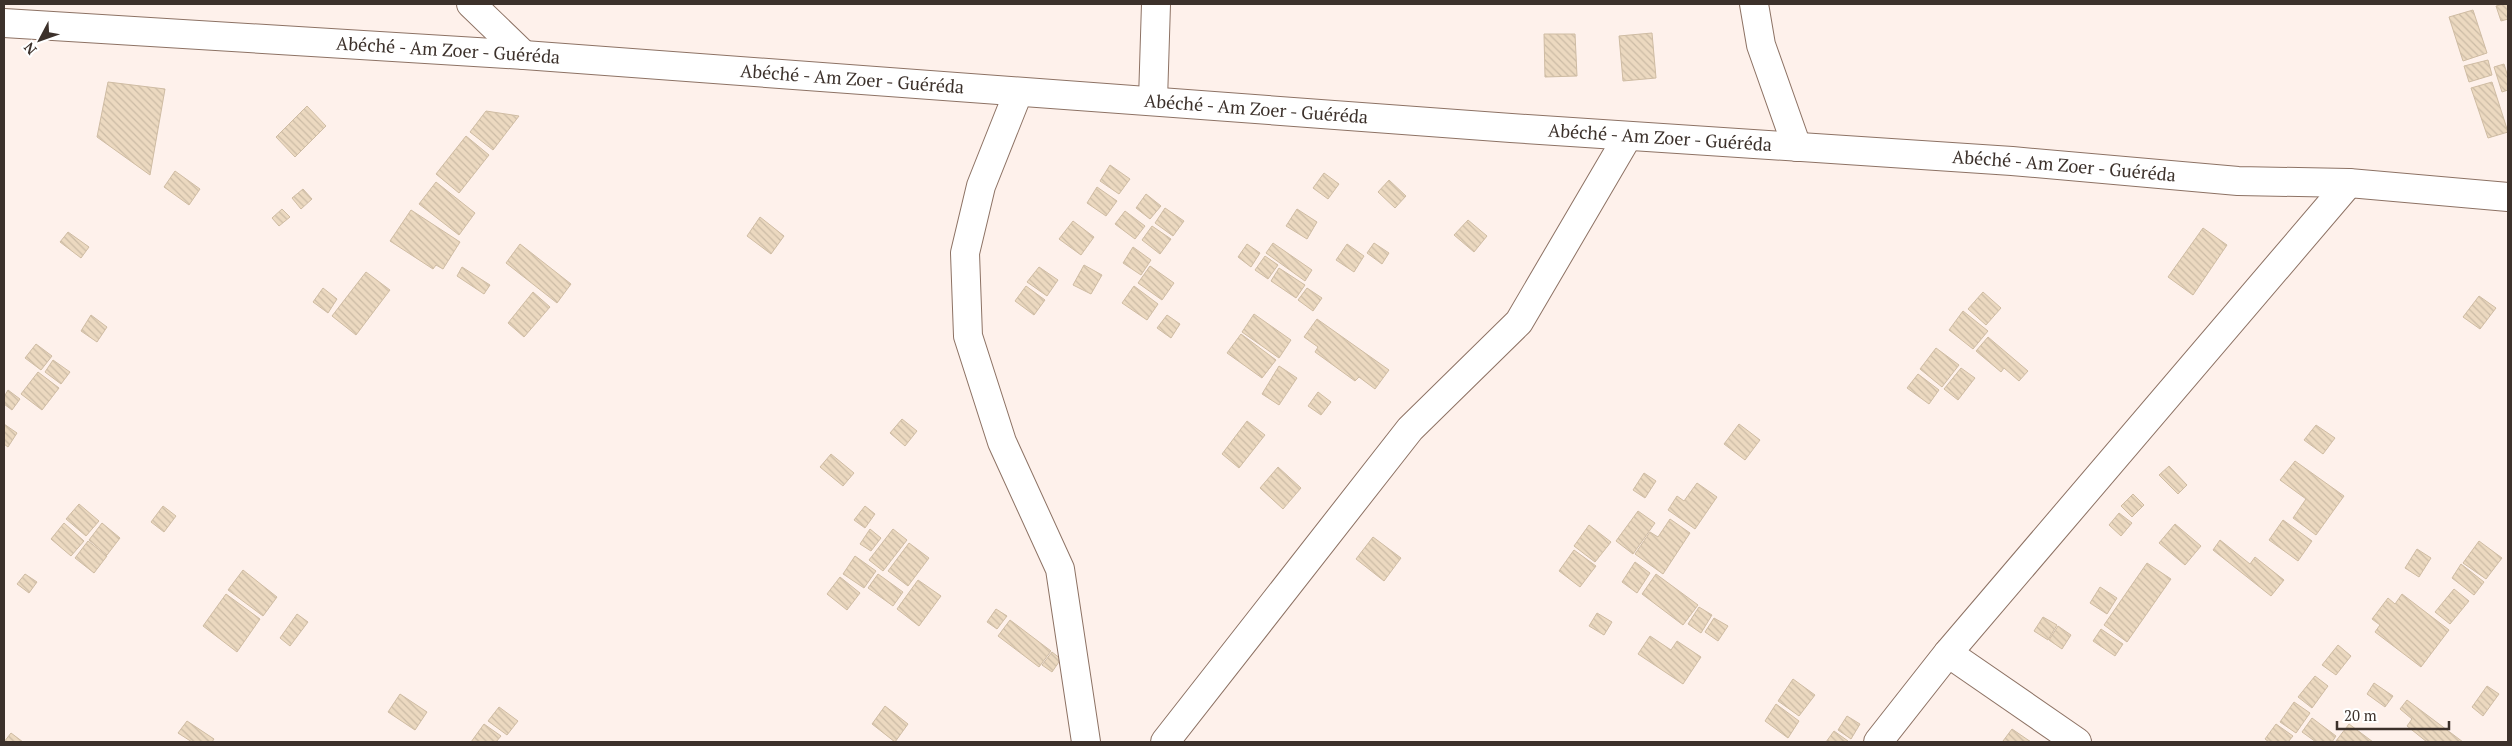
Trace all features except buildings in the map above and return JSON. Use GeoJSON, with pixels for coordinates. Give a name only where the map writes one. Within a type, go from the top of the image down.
{"type":"FeatureCollection","features":[{"type":"Feature","properties":{"kind":"street"},"geometry":{"type":"LineString","coordinates":[[471,4],[524,55]]}},
{"type":"Feature","properties":{"kind":"street"},"geometry":{"type":"LineString","coordinates":[[1153,100],[1156,4]]}},
{"type":"Feature","properties":{"kind":"street"},"geometry":{"type":"LineString","coordinates":[[1754,4],[1761,45],[1797,147]]}},
{"type":"Feature","properties":{"kind":"street","name":"Abéché - Am Zoer - Guéréda"},"geometry":{"type":"LineString","coordinates":[[4,23],[524,55],[1018,93],[1153,100],[1628,136],[2012,162],[2238,181],[2350,183],[2505,194]]}},
{"type":"Feature","properties":{"kind":"street"},"geometry":{"type":"LineString","coordinates":[[1018,93],[981,186],[965,253],[968,336],[1002,442],[1060,569],[1086,742]]}},
{"type":"Feature","properties":{"kind":"street"},"geometry":{"type":"LineString","coordinates":[[1165,742],[1410,429],[1519,322],[1628,136]]}},
{"type":"Feature","properties":{"kind":"street"},"geometry":{"type":"LineString","coordinates":[[1878,742],[1948,653],[2350,183]]}},
{"type":"Feature","properties":{"kind":"street"},"geometry":{"type":"LineString","coordinates":[[1948,653],[2077,742]]}}]}
